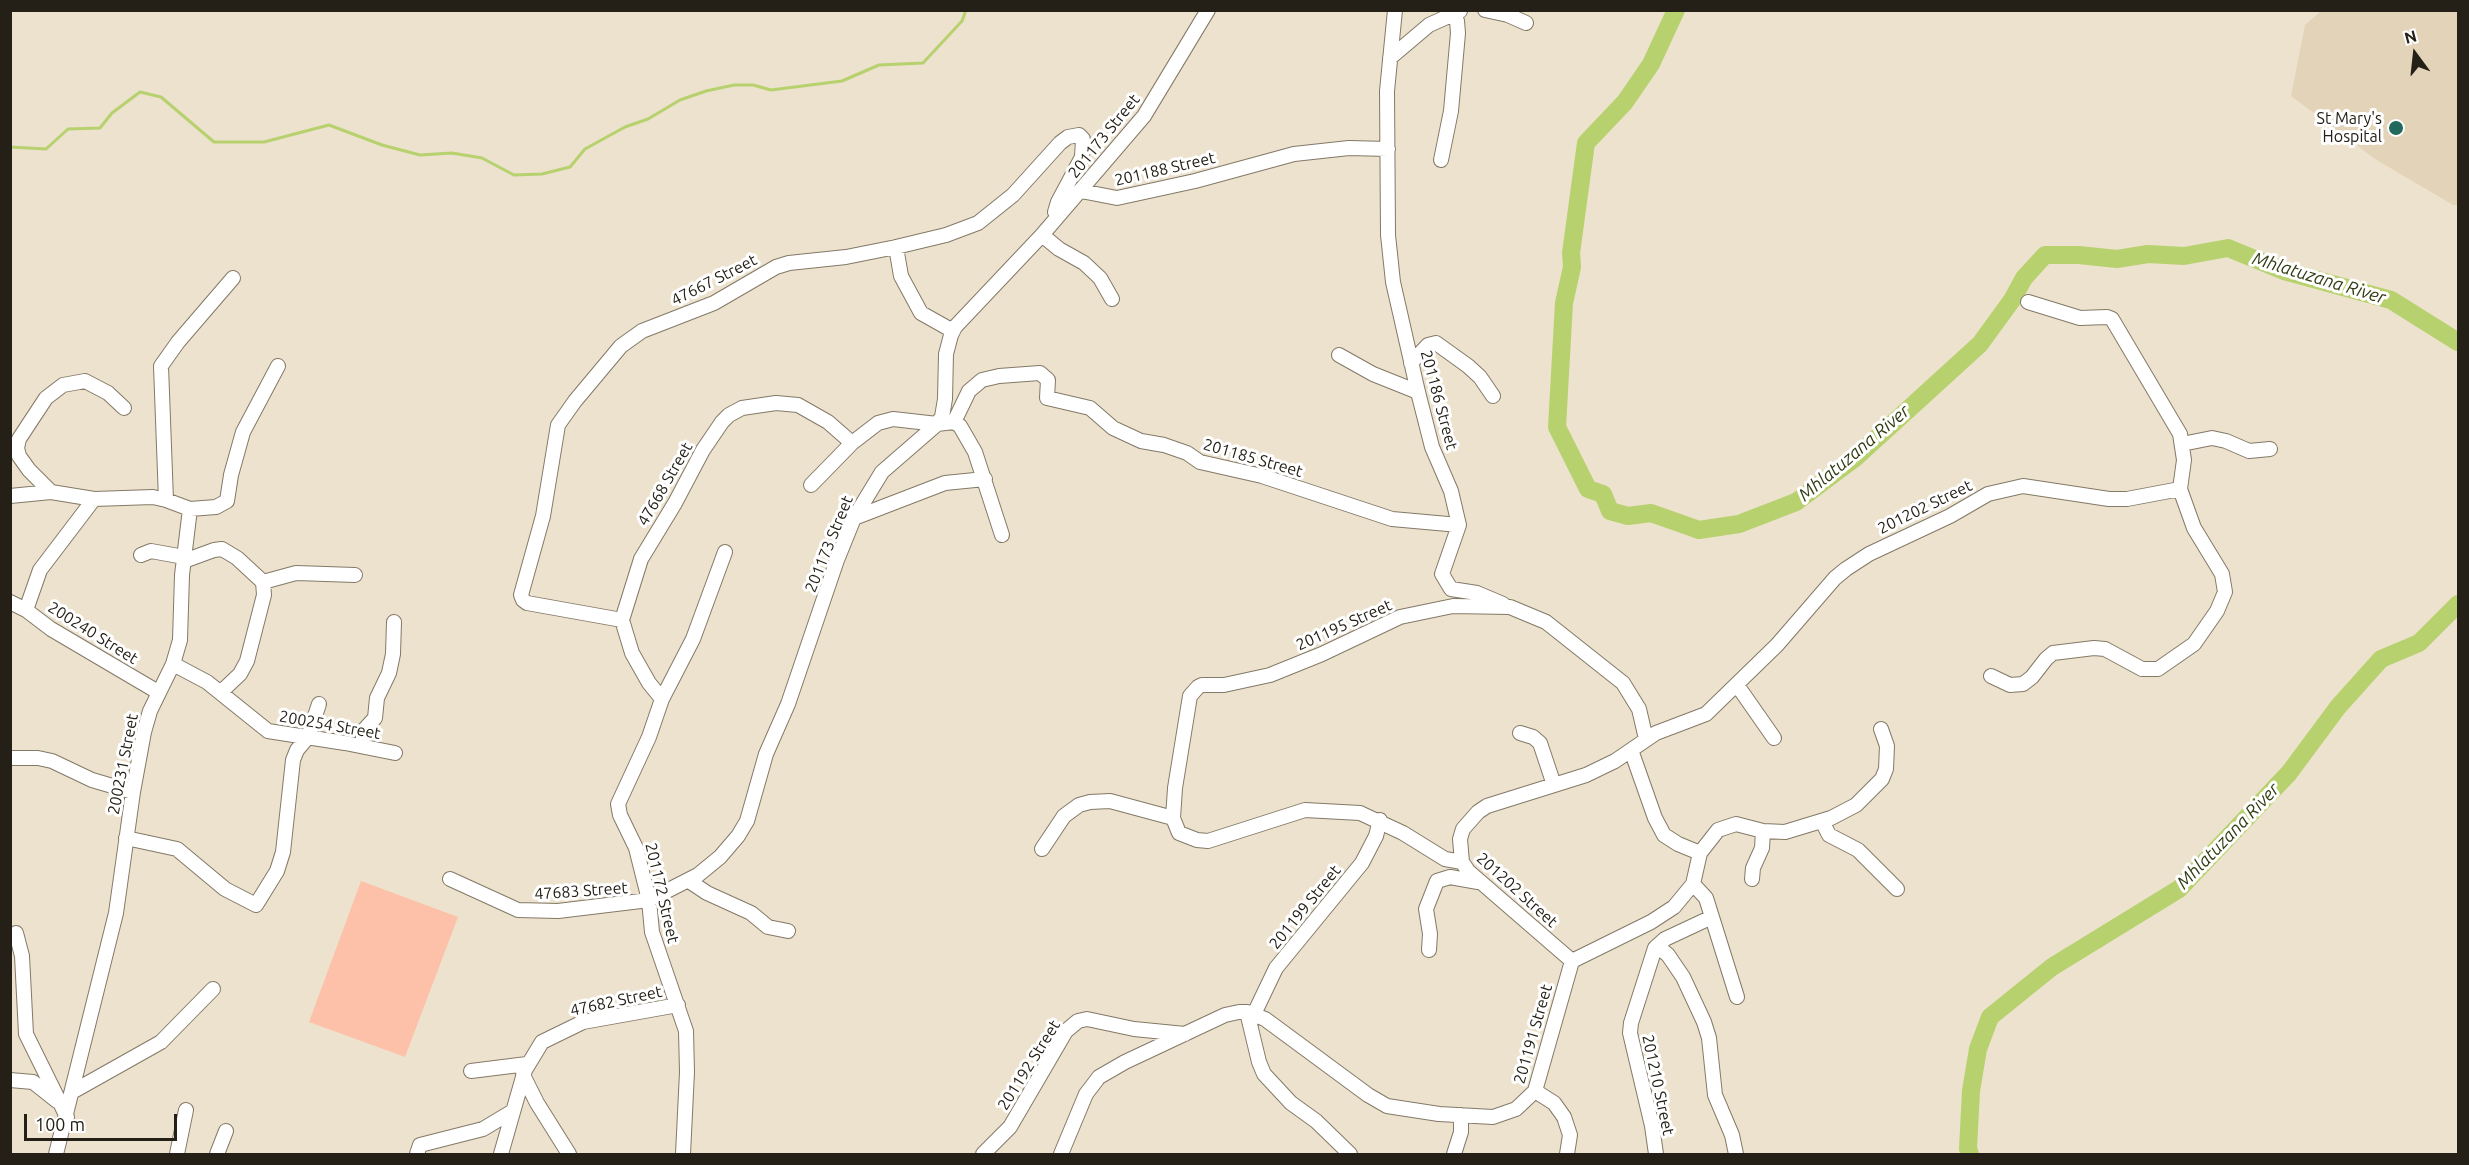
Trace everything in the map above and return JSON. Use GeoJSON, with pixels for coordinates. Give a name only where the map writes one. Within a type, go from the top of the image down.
{"type":"FeatureCollection","features":[{"type":"Feature","properties":{"kind":"street","name":"201173 Street"},"geometry":{"type":"LineString","coordinates":[[650,900],[689,881],[720,857],[738,836],[747,821],[766,754],[788,704],[837,560],[854,518],[882,472],[937,424],[944,409],[946,354],[953,331],[1042,235],[1144,116],[1208,10]]}},
{"type":"Feature","properties":{"kind":"street","name":"201186 Street"},"geometry":{"type":"LineString","coordinates":[[1395,10],[1387,110],[1387,216],[1393,282],[1432,447],[1451,491],[1459,525]]}},
{"type":"Feature","properties":{"kind":"street"},"geometry":{"type":"LineString","coordinates":[[1485,10],[1508,15],[1526,23]]}},
{"type":"Feature","properties":{"kind":"street"},"geometry":{"type":"LineString","coordinates":[[1390,57],[1429,25],[1459,11]]}},
{"type":"Feature","properties":{"kind":"street"},"geometry":{"type":"LineString","coordinates":[[1441,160],[1451,111],[1459,11]]}},
{"type":"Feature","properties":{"kind":"street","name":"47667 Street"},"geometry":{"type":"LineString","coordinates":[[622,620],[527,603],[521,597],[543,516],[558,425],[564,414],[621,346],[642,331],[714,303],[776,267],[789,263],[846,257],[896,247],[946,235],[978,223],[1013,195],[1060,143],[1068,137],[1079,135],[1083,139],[1082,157],[1058,202],[1055,212],[1061,213]]}},
{"type":"Feature","properties":{"kind":"street","name":"201188 Street"},"geometry":{"type":"LineString","coordinates":[[1081,191],[1117,198],[1195,181],[1294,154],[1328,149],[1388,150]]}},
{"type":"Feature","properties":{"kind":"street"},"geometry":{"type":"LineString","coordinates":[[1042,235],[1059,249],[1084,263],[1100,278],[1112,299]]}},
{"type":"Feature","properties":{"kind":"street"},"geometry":{"type":"LineString","coordinates":[[896,247],[901,276],[921,314],[953,331]]}},
{"type":"Feature","properties":{"kind":"street"},"geometry":{"type":"LineString","coordinates":[[166,500],[161,366],[178,342],[233,278]]}},
{"type":"Feature","properties":{"kind":"street"},"geometry":{"type":"LineString","coordinates":[[1991,676],[2010,685],[2023,684],[2053,653],[2088,648],[2105,649],[2147,670],[2165,666],[2194,644],[2222,601],[2224,592],[2222,574],[2194,528],[2180,489],[2184,460],[2182,444],[2174,422],[2112,319],[2108,317],[2080,318],[2028,302]]}},
{"type":"Feature","properties":{"kind":"street"},"geometry":{"type":"LineString","coordinates":[[1411,363],[1428,345],[1436,343],[1480,377],[1493,396]]}},
{"type":"Feature","properties":{"kind":"street"},"geometry":{"type":"LineString","coordinates":[[1339,355],[1373,374],[1418,392]]}},
{"type":"Feature","properties":{"kind":"street"},"geometry":{"type":"LineString","coordinates":[[10,496],[51,492],[94,499],[153,498],[190,509],[223,505],[229,497],[231,475],[243,432],[278,366]]}},
{"type":"Feature","properties":{"kind":"street","name":"201185 Street"},"geometry":{"type":"LineString","coordinates":[[954,422],[969,391],[982,380],[989,377],[1040,373],[1048,380],[1047,398],[1086,406],[1119,431],[1141,441],[1182,451],[1200,462],[1262,476],[1392,519],[1459,525]]}},
{"type":"Feature","properties":{"kind":"street"},"geometry":{"type":"LineString","coordinates":[[51,492],[29,470],[19,456],[17,448],[19,439],[46,398],[63,385],[85,381],[108,393],[124,408]]}},
{"type":"Feature","properties":{"kind":"street","name":"47668 Street"},"geometry":{"type":"LineString","coordinates":[[622,620],[641,559],[675,503],[703,450],[729,415],[742,408],[776,403],[798,405],[828,422],[852,443]]}},
{"type":"Feature","properties":{"kind":"street"},"geometry":{"type":"LineString","coordinates":[[812,485],[852,443],[868,429],[885,420],[937,424],[954,422],[960,426],[966,436],[985,479],[1002,535]]}},
{"type":"Feature","properties":{"kind":"street"},"geometry":{"type":"LineString","coordinates":[[2182,444],[2212,438],[2226,441],[2249,451],[2270,449]]}},
{"type":"Feature","properties":{"kind":"street"},"geometry":{"type":"LineString","coordinates":[[854,518],[945,483],[985,479]]}},
{"type":"Feature","properties":{"kind":"street","name":"201202 Street"},"geometry":{"type":"LineString","coordinates":[[1572,961],[1480,882],[1462,862],[1460,839],[1463,829],[1478,812],[1486,806],[1586,776],[1646,739],[1706,714],[1777,645],[1835,578],[1846,569],[1869,554],[1944,519],[1988,494],[2023,486],[2109,499],[2127,499],[2180,489]]}},
{"type":"Feature","properties":{"kind":"street"},"geometry":{"type":"LineString","coordinates":[[19,606],[40,570],[94,499]]}},
{"type":"Feature","properties":{"kind":"street","name":"200231 Street"},"geometry":{"type":"LineString","coordinates":[[56,1155],[64,1111],[72,1092],[116,913],[144,732],[158,692],[173,664],[180,640],[182,575],[190,509]]}},
{"type":"Feature","properties":{"kind":"street"},"geometry":{"type":"LineString","coordinates":[[1459,525],[1443,568],[1444,579],[1451,589],[1477,593],[1510,607]]}},
{"type":"Feature","properties":{"kind":"street"},"geometry":{"type":"LineString","coordinates":[[141,555],[152,551],[184,559],[222,549],[237,558],[264,582],[264,595],[247,661],[240,674],[221,692]]}},
{"type":"Feature","properties":{"kind":"street","name":"201172 Street"},"geometry":{"type":"LineString","coordinates":[[683,1155],[686,1031],[652,932],[650,900],[636,848],[620,815],[618,804],[649,737],[662,699],[693,639],[725,552]]}},
{"type":"Feature","properties":{"kind":"street"},"geometry":{"type":"LineString","coordinates":[[264,582],[296,573],[355,575]]}},
{"type":"Feature","properties":{"kind":"street","name":"200240 Street"},"geometry":{"type":"LineString","coordinates":[[10,590],[19,606],[51,629],[158,692]]}},
{"type":"Feature","properties":{"kind":"street","name":"201195 Street"},"geometry":{"type":"LineString","coordinates":[[1173,818],[1174,788],[1187,705],[1190,696],[1198,687],[1224,685],[1270,675],[1323,654],[1400,617],[1453,606],[1510,607],[1546,622],[1623,683],[1639,709],[1646,739]]}},
{"type":"Feature","properties":{"kind":"street"},"geometry":{"type":"LineString","coordinates":[[622,620],[632,653],[649,683],[662,699]]}},
{"type":"Feature","properties":{"kind":"street"},"geometry":{"type":"LineString","coordinates":[[362,746],[364,730],[375,718],[377,698],[389,673],[393,654],[394,622]]}},
{"type":"Feature","properties":{"kind":"street","name":"200254 Street"},"geometry":{"type":"LineString","coordinates":[[173,664],[221,692],[268,731],[394,753]]}},
{"type":"Feature","properties":{"kind":"street"},"geometry":{"type":"LineString","coordinates":[[1737,685],[1774,738]]}},
{"type":"Feature","properties":{"kind":"street"},"geometry":{"type":"LineString","coordinates":[[126,838],[177,849],[225,889],[256,905],[280,861],[285,839],[293,760],[297,750],[308,737],[319,704]]}},
{"type":"Feature","properties":{"kind":"street"},"geometry":{"type":"LineString","coordinates":[[1572,961],[1661,916],[1682,899],[1693,884],[1700,853],[1718,830],[1730,825],[1745,825],[1762,831],[1785,832],[1822,821],[1856,805],[1882,779],[1888,753],[1881,729]]}},
{"type":"Feature","properties":{"kind":"street"},"geometry":{"type":"LineString","coordinates":[[1520,734],[1533,737],[1540,743],[1554,785]]}},
{"type":"Feature","properties":{"kind":"street"},"geometry":{"type":"LineString","coordinates":[[1631,750],[1651,808],[1664,835],[1700,853]]}},
{"type":"Feature","properties":{"kind":"street"},"geometry":{"type":"LineString","coordinates":[[10,758],[38,758],[52,761],[92,780],[133,792]]}},
{"type":"Feature","properties":{"kind":"street"},"geometry":{"type":"LineString","coordinates":[[1042,849],[1064,816],[1079,805],[1110,801],[1173,818],[1179,833],[1197,840],[1208,841],[1305,810],[1360,813],[1380,820],[1445,859],[1462,862]]}},
{"type":"Feature","properties":{"kind":"street","name":"201199 Street"},"geometry":{"type":"LineString","coordinates":[[1251,1013],[1276,968],[1362,862],[1376,836],[1380,820]]}},
{"type":"Feature","properties":{"kind":"street"},"geometry":{"type":"LineString","coordinates":[[1822,821],[1829,835],[1858,850],[1897,889]]}},
{"type":"Feature","properties":{"kind":"street"},"geometry":{"type":"LineString","coordinates":[[1752,879],[1753,868],[1762,848],[1762,831]]}},
{"type":"Feature","properties":{"kind":"street"},"geometry":{"type":"LineString","coordinates":[[1429,950],[1430,934],[1426,909],[1437,881],[1450,877],[1480,882]]}},
{"type":"Feature","properties":{"kind":"street","name":"47683 Street"},"geometry":{"type":"LineString","coordinates":[[450,879],[518,910],[558,911],[650,900]]}},
{"type":"Feature","properties":{"kind":"street"},"geometry":{"type":"LineString","coordinates":[[689,881],[707,893],[751,913],[768,927],[788,931]]}},
{"type":"Feature","properties":{"kind":"street"},"geometry":{"type":"LineString","coordinates":[[1693,884],[1704,893],[1737,997]]}},
{"type":"Feature","properties":{"kind":"street"},"geometry":{"type":"LineString","coordinates":[[1712,917],[1657,946],[1668,955],[1683,977],[1704,1022],[1709,1038],[1715,1095],[1732,1135],[1736,1155]]}},
{"type":"Feature","properties":{"kind":"street"},"geometry":{"type":"LineString","coordinates":[[16,933],[22,956],[26,1034],[64,1111]]}},
{"type":"Feature","properties":{"kind":"street","name":"201210 Street"},"geometry":{"type":"LineString","coordinates":[[1656,1155],[1652,1126],[1630,1029],[1646,972],[1657,946]]}},
{"type":"Feature","properties":{"kind":"street","name":"201191 Street"},"geometry":{"type":"LineString","coordinates":[[1251,1013],[1265,1019],[1379,1102],[1398,1110],[1493,1117],[1507,1113],[1523,1104],[1535,1091],[1572,961]]}},
{"type":"Feature","properties":{"kind":"street"},"geometry":{"type":"LineString","coordinates":[[72,1092],[161,1042],[213,989]]}},
{"type":"Feature","properties":{"kind":"street","name":"47682 Street"},"geometry":{"type":"LineString","coordinates":[[501,1155],[525,1069],[542,1042],[571,1027],[596,1020],[678,1005]]}},
{"type":"Feature","properties":{"kind":"street"},"geometry":{"type":"LineString","coordinates":[[1061,1155],[1092,1084],[1125,1062],[1225,1015],[1251,1013],[1259,1062],[1264,1074],[1291,1104],[1316,1121],[1350,1155]]}},
{"type":"Feature","properties":{"kind":"street","name":"201192 Street"},"geometry":{"type":"LineString","coordinates":[[983,1155],[1010,1127],[1066,1031],[1078,1021],[1087,1019],[1134,1029],[1186,1034]]}},
{"type":"Feature","properties":{"kind":"street"},"geometry":{"type":"LineString","coordinates":[[471,1071],[525,1069],[537,1103],[569,1155]]}},
{"type":"Feature","properties":{"kind":"street"},"geometry":{"type":"LineString","coordinates":[[10,1080],[33,1082],[64,1111]]}},
{"type":"Feature","properties":{"kind":"street"},"geometry":{"type":"LineString","coordinates":[[1535,1091],[1554,1103],[1564,1117],[1570,1135],[1567,1155]]}},
{"type":"Feature","properties":{"kind":"street"},"geometry":{"type":"LineString","coordinates":[[177,1155],[186,1110]]}},
{"type":"Feature","properties":{"kind":"street"},"geometry":{"type":"LineString","coordinates":[[417,1155],[418,1147],[422,1144],[483,1129],[513,1111]]}},
{"type":"Feature","properties":{"kind":"street"},"geometry":{"type":"LineString","coordinates":[[1454,1155],[1461,1132],[1461,1115]]}},
{"type":"Feature","properties":{"kind":"street"},"geometry":{"type":"LineString","coordinates":[[217,1155],[226,1131]]}},
{"type":"Feature","properties":{"kind":"shaded area","name":"St Mary's Hospital"},"geometry":{"type":"Polygon","coordinates":[[[2321,11],[2458,11],[2458,205],[2453,205],[2375,159],[2291,96],[2305,25],[2321,11]]]}},
{"type":"Feature","properties":{"kind":"shaded area"},"geometry":{"type":"Polygon","coordinates":[[[361,881],[458,917],[405,1057],[309,1022],[361,881]]]}},
{"type":"Feature","properties":{"kind":"waterway"},"geometry":{"type":"LineString","coordinates":[[10,147],[46,149],[68,129],[100,128],[112,113],[140,92],[161,97],[214,142],[264,142],[329,125],[382,145],[420,155],[452,153],[482,158],[514,175],[542,174],[570,167],[585,149],[625,127],[648,119],[680,100],[706,91],[734,85],[753,85],[771,90],[842,81],[879,65],[923,63],[962,21],[966,10]]}},
{"type":"Feature","properties":{"kind":"waterway","name":"Mhlatuzana River"},"geometry":{"type":"LineString","coordinates":[[1676,10],[1651,64],[1625,102],[1586,143],[1571,253],[1572,267],[1564,303],[1557,427],[1588,489],[1603,494],[1610,511],[1628,516],[1651,513],[1699,530],[1739,524],[1796,502],[1855,458],[1980,344],[2012,300],[2024,278],[2045,255],[2079,255],[2117,259],[2148,254],[2184,256],[2228,248],[2284,271],[2391,300],[2458,342]]}},
{"type":"Feature","properties":{"kind":"waterway","name":"Mhlatuzana River"},"geometry":{"type":"LineString","coordinates":[[1970,1154],[1968,1149],[1971,1091],[1978,1049],[1990,1017],[2052,967],[2179,889],[2289,773],[2338,707],[2381,659],[2419,643],[2458,604]]}},
{"type":"Feature","properties":{"kind":"place","name":"St Mary's Hospital"},"geometry":{"type":"Point","coordinates":[2396,128]}}]}
